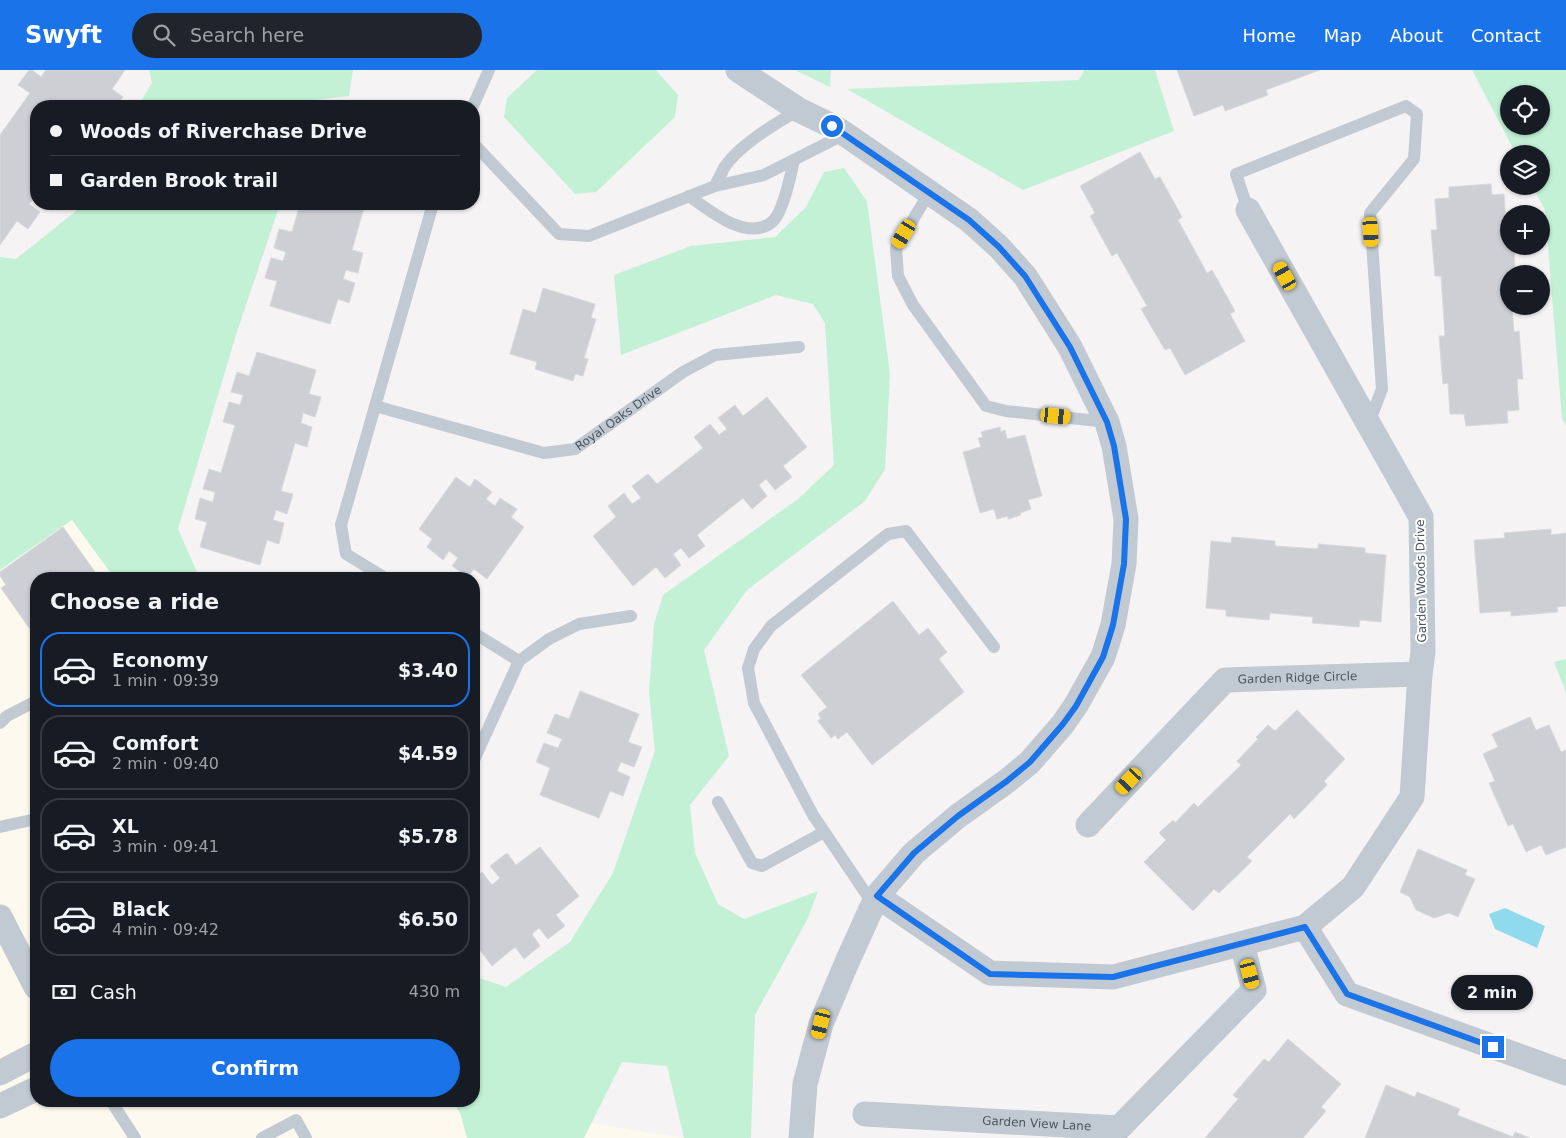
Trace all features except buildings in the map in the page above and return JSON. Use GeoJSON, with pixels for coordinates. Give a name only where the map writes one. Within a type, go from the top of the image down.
{"type":"FeatureCollection","features":[{"type":"Feature","properties":{"kind":"street"},"geometry":{"type":"LineString","coordinates":[[738,70],[799,110],[845,134],[969,220],[999,247],[1025,276],[1070,347],[1107,422],[1114,446],[1126,519],[1124,564],[1113,625],[1103,657],[1076,706],[1030,762],[958,816],[914,853],[875,900],[846,962],[821,1024],[806,1084],[801,1138]]}},
{"type":"Feature","properties":{"kind":"street","name":"Garden Woods Drive"},"geometry":{"type":"LineString","coordinates":[[1248,210],[1421,517],[1423,652],[1412,797],[1353,886],[1305,927]]}},
{"type":"Feature","properties":{"kind":"street","name":"Garden Ridge Circle"},"geometry":{"type":"LineString","coordinates":[[1088,825],[1225,680],[1420,674]]}},
{"type":"Feature","properties":{"kind":"street"},"geometry":{"type":"LineString","coordinates":[[875,900],[990,974],[1113,977],[1305,927],[1347,994],[1566,1074]]}},
{"type":"Feature","properties":{"kind":"street"},"geometry":{"type":"LineString","coordinates":[[0,916],[30,975]]}},
{"type":"Feature","properties":{"kind":"street","name":"Garden View Lane"},"geometry":{"type":"LineString","coordinates":[[865,1114],[1119,1128],[1254,990],[1242,944]]}},
{"type":"Feature","properties":{"kind":"street"},"geometry":{"type":"LineString","coordinates":[[0,1073],[30,1057]]}},
{"type":"Feature","properties":{"kind":"street"},"geometry":{"type":"LineString","coordinates":[[0,1106],[30,1092]]}},
{"type":"Feature","properties":{"kind":"lane"},"geometry":{"type":"LineString","coordinates":[[476,100],[490,70]]}},
{"type":"Feature","properties":{"kind":"lane"},"geometry":{"type":"LineString","coordinates":[[1248,210],[1236,174],[1406,106],[1417,114],[1414,159],[1370,213],[1382,388],[1369,423]]}},
{"type":"Feature","properties":{"kind":"lane"},"geometry":{"type":"LineString","coordinates":[[715,186],[724,167],[741,150],[775,124],[799,110]]}},
{"type":"Feature","properties":{"kind":"lane"},"geometry":{"type":"LineString","coordinates":[[480,150],[559,234],[589,236],[715,186],[764,175],[845,134]]}},
{"type":"Feature","properties":{"kind":"lane"},"geometry":{"type":"LineString","coordinates":[[689,196],[713,213],[740,227],[758,229],[773,221],[782,206],[794,160]]}},
{"type":"Feature","properties":{"kind":"lane"},"geometry":{"type":"LineString","coordinates":[[929,193],[896,248],[898,276],[913,305],[986,406],[1006,411],[1107,422]]}},
{"type":"Feature","properties":{"kind":"lane"},"geometry":{"type":"LineString","coordinates":[[376,572],[346,554],[341,526],[431,210]]}},
{"type":"Feature","properties":{"kind":"lane","name":"Royal Oaks Drive"},"geometry":{"type":"LineString","coordinates":[[375,406],[544,453],[575,449],[683,372],[715,355],[800,347]]}},
{"type":"Feature","properties":{"kind":"lane"},"geometry":{"type":"LineString","coordinates":[[875,900],[813,816],[754,703],[748,668],[754,649],[771,626],[888,534],[906,531],[994,647]]}},
{"type":"Feature","properties":{"kind":"lane"},"geometry":{"type":"LineString","coordinates":[[480,747],[519,661],[549,639],[578,624],[631,616]]}},
{"type":"Feature","properties":{"kind":"lane"},"geometry":{"type":"LineString","coordinates":[[480,637],[519,661]]}},
{"type":"Feature","properties":{"kind":"lane"},"geometry":{"type":"LineString","coordinates":[[2,715],[30,703]]}},
{"type":"Feature","properties":{"kind":"lane"},"geometry":{"type":"LineString","coordinates":[[718,802],[752,863],[762,866],[824,832]]}},
{"type":"Feature","properties":{"kind":"lane"},"geometry":{"type":"LineString","coordinates":[[0,827],[30,820]]}},
{"type":"Feature","properties":{"kind":"lane"},"geometry":{"type":"LineString","coordinates":[[115,1107],[135,1138]]}},
{"type":"Feature","properties":{"kind":"lane"},"geometry":{"type":"LineString","coordinates":[[262,1138],[296,1120],[306,1138]]}},
{"type":"Feature","properties":{"kind":"shaded area"},"geometry":{"type":"Polygon","coordinates":[[[73,505],[119,572],[30,572],[30,1107],[480,1107],[480,1103],[491,1107],[684,1138],[0,1138],[0,528],[73,505]]]}},
{"type":"Feature","properties":{"kind":"green space"},"geometry":{"type":"Polygon","coordinates":[[[149,70],[353,70],[349,96],[314,100],[142,100],[152,83],[149,70]]]}},
{"type":"Feature","properties":{"kind":"green space"},"geometry":{"type":"Polygon","coordinates":[[[537,70],[656,70],[678,95],[675,117],[596,192],[575,194],[504,117],[507,98],[537,70]]]}},
{"type":"Feature","properties":{"kind":"green space"},"geometry":{"type":"Polygon","coordinates":[[[795,70],[831,70],[830,87],[795,70]]]}},
{"type":"Feature","properties":{"kind":"green space"},"geometry":{"type":"Polygon","coordinates":[[[1084,70],[1155,70],[1174,131],[1023,190],[847,89],[1079,80],[1084,70]]]}},
{"type":"Feature","properties":{"kind":"green space"},"geometry":{"type":"Polygon","coordinates":[[[1472,70],[1566,70],[1566,425],[1562,419],[1549,255],[1550,205],[1542,205],[1537,195],[1550,195],[1550,145],[1511,145],[1506,135],[1550,135],[1550,85],[1500,85],[1500,123],[1472,70]]]}},
{"type":"Feature","properties":{"kind":"green space"},"geometry":{"type":"Polygon","coordinates":[[[844,168],[867,201],[890,374],[885,469],[865,501],[747,590],[704,650],[729,756],[690,805],[695,853],[718,904],[744,919],[818,891],[808,918],[755,1015],[751,1138],[684,1138],[667,1066],[622,1062],[584,1138],[467,1138],[460,1113],[456,1107],[480,1107],[480,978],[506,987],[570,942],[613,873],[655,751],[649,692],[654,624],[663,595],[798,499],[834,465],[825,323],[813,304],[776,295],[621,355],[614,275],[691,246],[775,237],[806,207],[824,172],[844,168]]]}},
{"type":"Feature","properties":{"kind":"green space"},"geometry":{"type":"Polygon","coordinates":[[[278,210],[236,335],[178,529],[197,572],[110,572],[72,520],[0,570],[0,257],[16,259],[76,211],[278,210]]]}},
{"type":"Feature","properties":{"kind":"green space"},"geometry":{"type":"Polygon","coordinates":[[[1566,659],[1566,692],[1554,662],[1566,659]]]}},
{"type":"Feature","properties":{"kind":"water"},"geometry":{"type":"Polygon","coordinates":[[[1505,908],[1545,926],[1537,948],[1495,929],[1489,914],[1505,908]]]}},
{"type":"Feature","properties":{"kind":"route"},"geometry":{"type":"LineString","coordinates":[[832,126],[969,220],[999,247],[1025,276],[1070,347],[1107,422],[1114,446],[1126,519],[1124,564],[1113,625],[1103,657],[1076,706],[1030,762],[958,816],[914,853],[877,896],[990,974],[1113,977],[1305,927],[1347,994],[1493,1047]]}}]}
